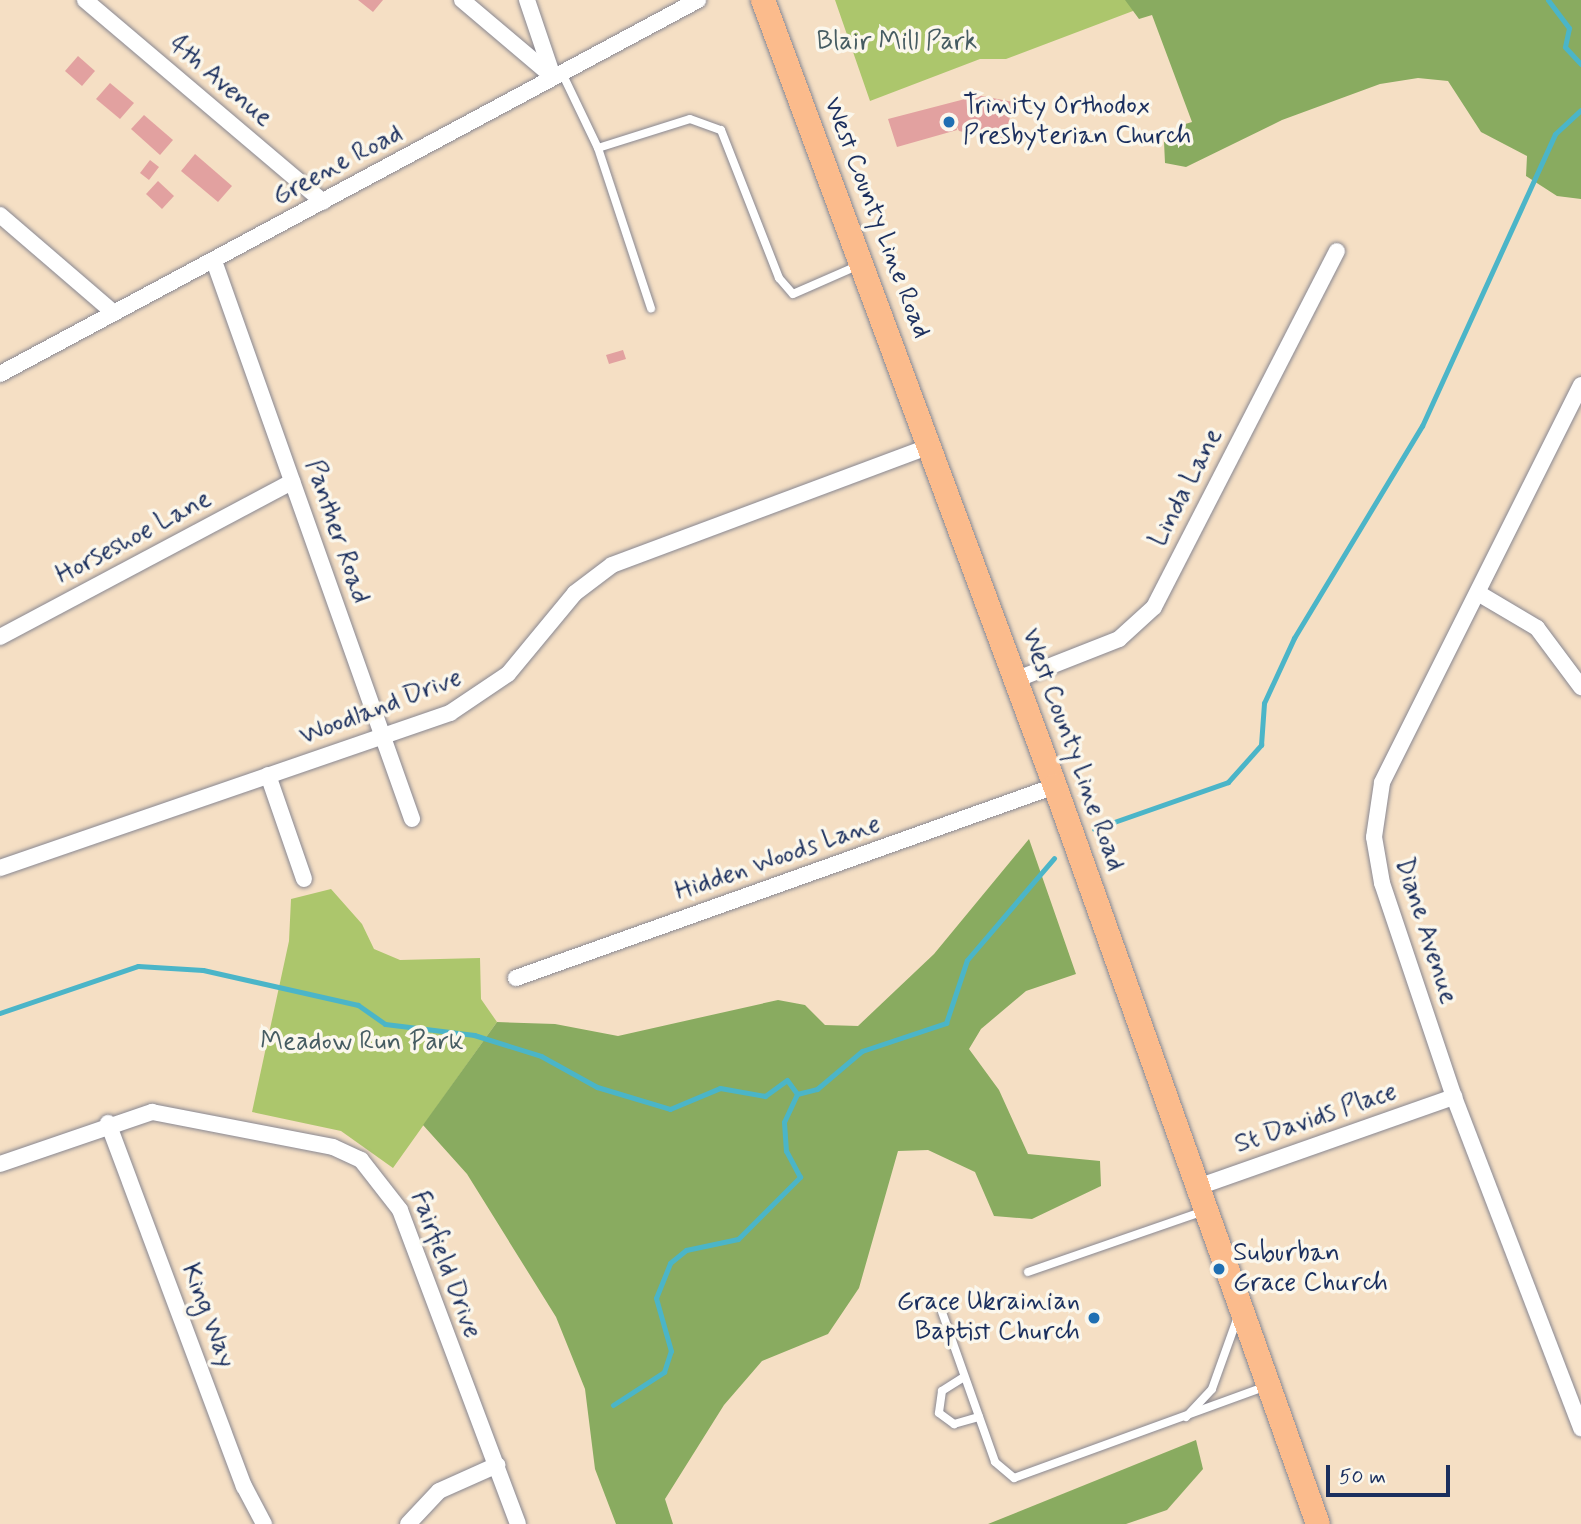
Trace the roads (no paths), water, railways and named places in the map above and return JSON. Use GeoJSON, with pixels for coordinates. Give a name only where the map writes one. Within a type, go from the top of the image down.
{"type":"FeatureCollection","features":[{"type":"Feature","properties":{"kind":"main road","name":"West County Line Road"},"geometry":{"type":"LineString","coordinates":[[763,0],[1055,786],[1203,1211],[1318,1524]]}},
{"type":"Feature","properties":{"kind":"street","name":"4th Avenue"},"geometry":{"type":"LineString","coordinates":[[85,0],[323,202]]}},
{"type":"Feature","properties":{"kind":"street"},"geometry":{"type":"LineString","coordinates":[[463,0],[558,75]]}},
{"type":"Feature","properties":{"kind":"street"},"geometry":{"type":"LineString","coordinates":[[527,0],[558,75]]}},
{"type":"Feature","properties":{"kind":"street","name":"Greene Road"},"geometry":{"type":"LineString","coordinates":[[0,374],[698,0]]}},
{"type":"Feature","properties":{"kind":"street"},"geometry":{"type":"LineString","coordinates":[[0,215],[114,313]]}},
{"type":"Feature","properties":{"kind":"street","name":"Linda Lane"},"geometry":{"type":"LineString","coordinates":[[1015,680],[1119,639],[1153,607],[1337,251]]}},
{"type":"Feature","properties":{"kind":"street","name":"Panther Road"},"geometry":{"type":"LineString","coordinates":[[214,261],[412,819]]}},
{"type":"Feature","properties":{"kind":"street","name":"Diane Avenue"},"geometry":{"type":"LineString","coordinates":[[1581,385],[1382,783],[1374,837],[1382,883],[1454,1097],[1581,1428]]}},
{"type":"Feature","properties":{"kind":"street","name":"Woodland Drive"},"geometry":{"type":"LineString","coordinates":[[0,868],[450,713],[491,690],[575,593],[612,565],[930,446]]}},
{"type":"Feature","properties":{"kind":"street","name":"Horseshoe Lane"},"geometry":{"type":"LineString","coordinates":[[0,637],[292,482]]}},
{"type":"Feature","properties":{"kind":"street"},"geometry":{"type":"LineString","coordinates":[[1478,593],[1538,628],[1581,687]]}},
{"type":"Feature","properties":{"kind":"street"},"geometry":{"type":"LineString","coordinates":[[268,775],[303,879]]}},
{"type":"Feature","properties":{"kind":"street","name":"Hidden Woods Lane"},"geometry":{"type":"LineString","coordinates":[[516,978],[1055,786]]}},
{"type":"Feature","properties":{"kind":"street","name":"St Davids Place"},"geometry":{"type":"LineString","coordinates":[[1195,1188],[1454,1097]]}},
{"type":"Feature","properties":{"kind":"street","name":"Fairfield Drive"},"geometry":{"type":"LineString","coordinates":[[0,1164],[108,1123],[152,1112],[192,1115],[333,1147],[381,1178],[400,1210],[518,1524]]}},
{"type":"Feature","properties":{"kind":"street","name":"King Way"},"geometry":{"type":"LineString","coordinates":[[108,1123],[244,1486],[264,1524]]}},
{"type":"Feature","properties":{"kind":"street"},"geometry":{"type":"LineString","coordinates":[[408,1524],[439,1491],[497,1465]]}},
{"type":"Feature","properties":{"kind":"lane"},"geometry":{"type":"LineString","coordinates":[[558,75],[598,148],[651,308]]}},
{"type":"Feature","properties":{"kind":"lane"},"geometry":{"type":"LineString","coordinates":[[598,148],[664,123],[707,120],[721,130],[779,278],[793,294],[862,264]]}},
{"type":"Feature","properties":{"kind":"lane"},"geometry":{"type":"LineString","coordinates":[[1028,1272],[1203,1211]]}},
{"type":"Feature","properties":{"kind":"lane"},"geometry":{"type":"LineString","coordinates":[[1186,1418],[1213,1390],[1239,1309]]}},
{"type":"Feature","properties":{"kind":"lane"},"geometry":{"type":"LineString","coordinates":[[942,1312],[995,1462],[1022,1479],[1267,1386]]}},
{"type":"Feature","properties":{"kind":"lane"},"geometry":{"type":"LineString","coordinates":[[964,1377],[942,1391],[939,1413],[954,1424],[979,1417]]}},
{"type":"Feature","properties":{"kind":"waterway"},"geometry":{"type":"LineString","coordinates":[[1548,0],[1569,28],[1565,47],[1581,64]]}},
{"type":"Feature","properties":{"kind":"waterway"},"geometry":{"type":"LineString","coordinates":[[1094,829],[1228,782],[1261,745],[1264,703],[1294,638],[1422,426],[1555,134],[1581,110]]}},
{"type":"Feature","properties":{"kind":"waterway"},"geometry":{"type":"LineString","coordinates":[[613,1405],[664,1372],[671,1351],[656,1298],[670,1263],[686,1250],[738,1239],[800,1177],[786,1151],[784,1122],[797,1094],[817,1089],[862,1051],[946,1023],[967,960],[1054,858]]}},
{"type":"Feature","properties":{"kind":"waterway"},"geometry":{"type":"LineString","coordinates":[[0,1013],[138,966],[203,970],[358,1005],[385,1024],[474,1035],[541,1056],[597,1087],[670,1109],[720,1088],[765,1096],[787,1080],[797,1094]]}},
{"type":"Feature","properties":{"kind":"place","name":"Trinity Orthodox Presbyterian Church"},"geometry":{"type":"Point","coordinates":[949,122]}},
{"type":"Feature","properties":{"kind":"place","name":"Suburban Grace Church"},"geometry":{"type":"Point","coordinates":[1219,1269]}},
{"type":"Feature","properties":{"kind":"place","name":"Grace Ukrainian Baptist Church"},"geometry":{"type":"Point","coordinates":[1094,1318]}},
{"type":"Feature","properties":{"kind":"park label","name":"Blair Mill Park"},"geometry":{"type":"Point","coordinates":[897,43]}},
{"type":"Feature","properties":{"kind":"park label","name":"Meadow Run Park"},"geometry":{"type":"Point","coordinates":[362,1043]}}]}
